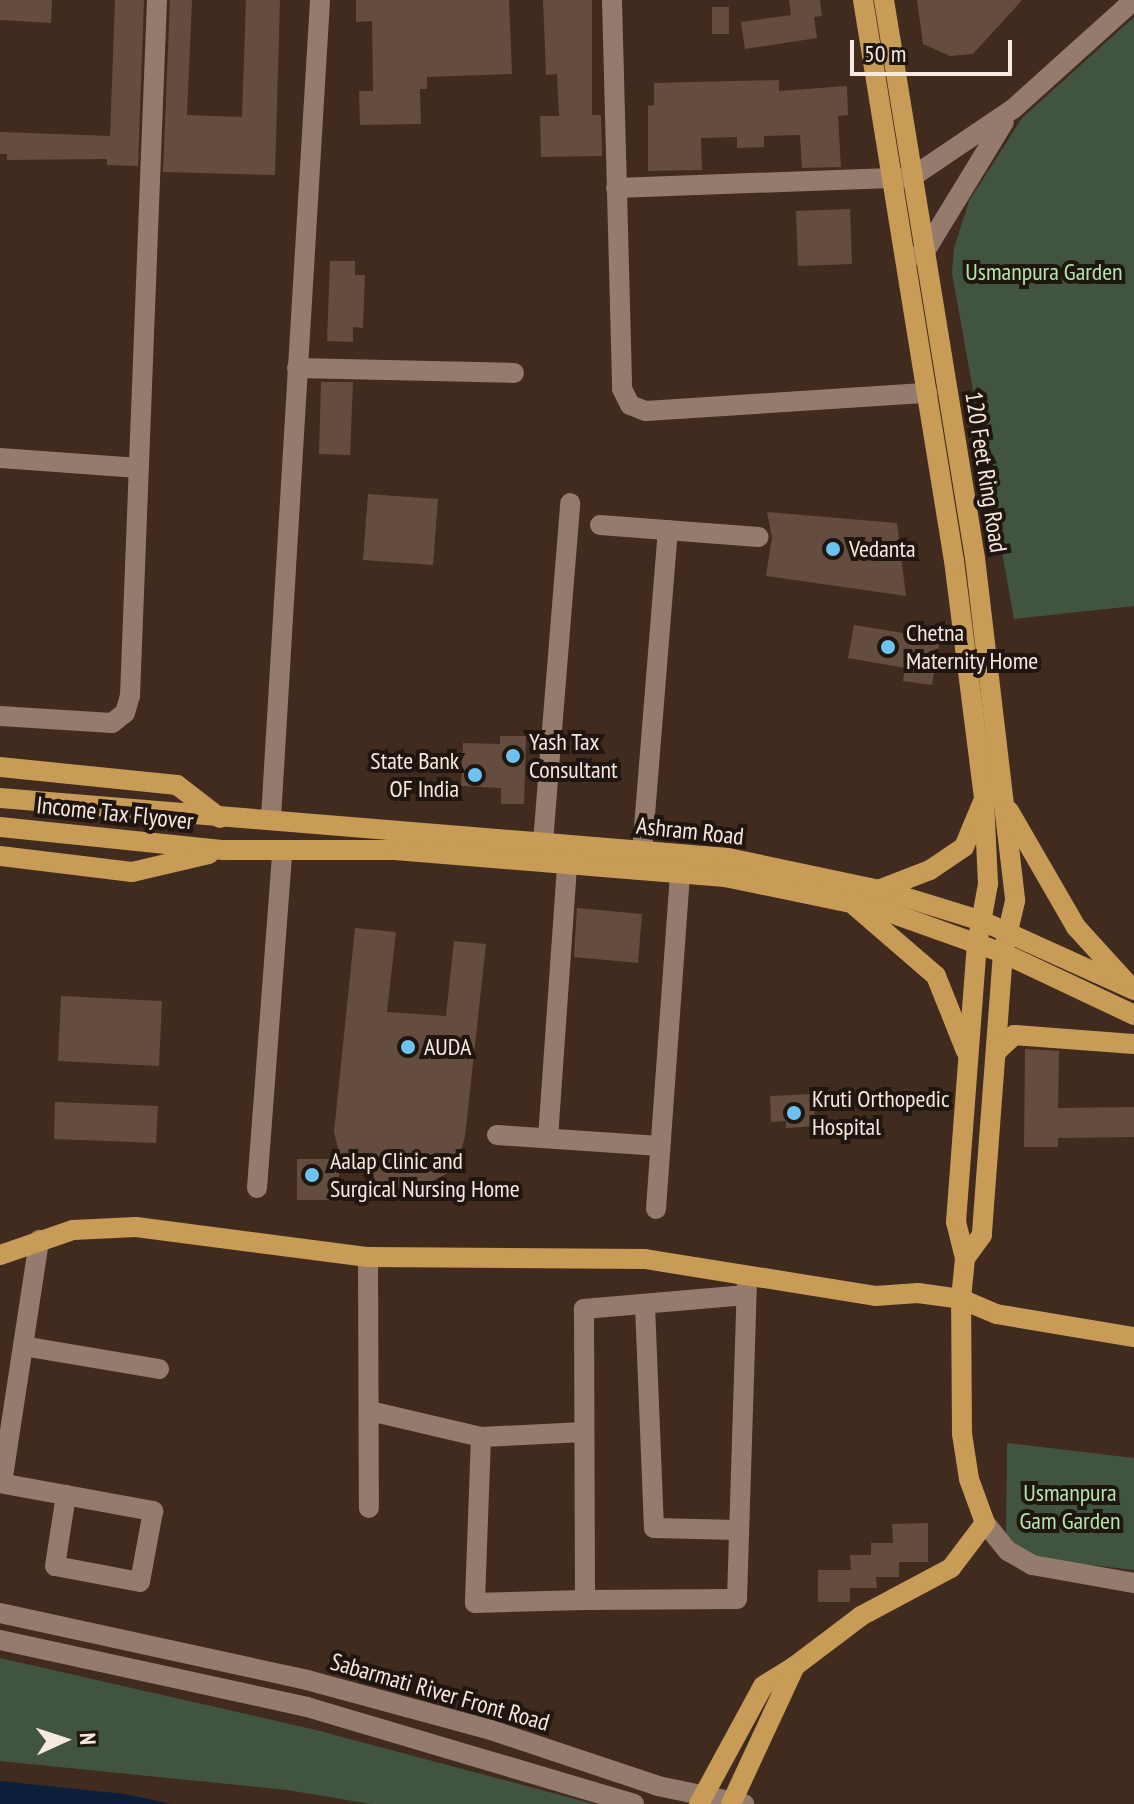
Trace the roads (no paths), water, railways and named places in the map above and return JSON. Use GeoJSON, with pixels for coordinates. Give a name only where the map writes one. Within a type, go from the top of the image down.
{"type":"FeatureCollection","features":[{"type":"Feature","properties":{"kind":"main road","name":"120 Feet Ring Road"},"geometry":{"type":"LineString","coordinates":[[863,0],[902,179]]}},
{"type":"Feature","properties":{"kind":"main road","name":"120 Feet Ring Road"},"geometry":{"type":"LineString","coordinates":[[884,0],[902,179],[914,256],[975,558],[994,800],[988,884],[977,944],[956,1222],[965,1258]]}},
{"type":"Feature","properties":{"kind":"main road","name":"120 Feet Ring Road"},"geometry":{"type":"LineString","coordinates":[[914,256],[927,393],[994,800],[1015,901],[1011,933],[1003,953],[982,1235],[965,1258]]}},
{"type":"Feature","properties":{"kind":"main road"},"geometry":{"type":"LineString","coordinates":[[0,767],[177,785],[220,818]]}},
{"type":"Feature","properties":{"kind":"main road","name":"Income Tax Flyover"},"geometry":{"type":"LineString","coordinates":[[0,798],[220,818]]}},
{"type":"Feature","properties":{"kind":"main road"},"geometry":{"type":"LineString","coordinates":[[878,890],[930,870],[964,847],[994,800],[1076,927],[1134,990]]}},
{"type":"Feature","properties":{"kind":"main road","name":"Ashram Road"},"geometry":{"type":"LineString","coordinates":[[220,818],[271,818],[728,858],[878,890],[982,921],[1134,990]]}},
{"type":"Feature","properties":{"kind":"main road","name":"Income Tax Flyover"},"geometry":{"type":"LineString","coordinates":[[0,827],[224,850]]}},
{"type":"Feature","properties":{"kind":"main road"},"geometry":{"type":"LineString","coordinates":[[0,856],[132,872],[224,850]]}},
{"type":"Feature","properties":{"kind":"main road","name":"Ashram Road"},"geometry":{"type":"LineString","coordinates":[[224,850],[282,854],[395,850],[725,877],[851,902],[977,944],[1003,953],[1134,1015]]}},
{"type":"Feature","properties":{"kind":"main road"},"geometry":{"type":"LineString","coordinates":[[851,902],[936,976],[969,1059]]}},
{"type":"Feature","properties":{"kind":"main road"},"geometry":{"type":"LineString","coordinates":[[996,1052],[1014,1035],[1034,1034],[1134,1044]]}},
{"type":"Feature","properties":{"kind":"main road"},"geometry":{"type":"LineString","coordinates":[[0,1255],[73,1230],[136,1227],[368,1257],[645,1259],[746,1286],[875,1296],[918,1293],[961,1299],[996,1314],[1134,1337]]}},
{"type":"Feature","properties":{"kind":"main road"},"geometry":{"type":"LineString","coordinates":[[700,1800],[763,1686],[861,1616],[951,1568],[985,1523],[969,1479],[962,1434],[965,1333],[961,1299],[965,1258]]}},
{"type":"Feature","properties":{"kind":"main road"},"geometry":{"type":"LineString","coordinates":[[736,1802],[795,1666]]}},
{"type":"Feature","properties":{"kind":"street"},"geometry":{"type":"LineString","coordinates":[[0,716],[91,724],[112,723],[125,713],[139,468],[157,0]]}},
{"type":"Feature","properties":{"kind":"street"},"geometry":{"type":"LineString","coordinates":[[271,818],[320,0]]}},
{"type":"Feature","properties":{"kind":"street"},"geometry":{"type":"LineString","coordinates":[[612,0],[622,389],[630,405],[646,411],[927,393]]}},
{"type":"Feature","properties":{"kind":"street"},"geometry":{"type":"LineString","coordinates":[[616,188],[902,179],[1013,109],[1134,0]]}},
{"type":"Feature","properties":{"kind":"street"},"geometry":{"type":"LineString","coordinates":[[914,256],[1013,109]]}},
{"type":"Feature","properties":{"kind":"street"},"geometry":{"type":"LineString","coordinates":[[297,368],[514,373]]}},
{"type":"Feature","properties":{"kind":"street"},"geometry":{"type":"LineString","coordinates":[[0,458],[139,468]]}},
{"type":"Feature","properties":{"kind":"street"},"geometry":{"type":"LineString","coordinates":[[543,842],[570,503]]}},
{"type":"Feature","properties":{"kind":"street"},"geometry":{"type":"LineString","coordinates":[[600,525],[759,537]]}},
{"type":"Feature","properties":{"kind":"street"},"geometry":{"type":"LineString","coordinates":[[642,852],[668,530]]}},
{"type":"Feature","properties":{"kind":"street"},"geometry":{"type":"LineString","coordinates":[[257,1188],[282,854]]}},
{"type":"Feature","properties":{"kind":"street"},"geometry":{"type":"LineString","coordinates":[[548,1138],[567,864]]}},
{"type":"Feature","properties":{"kind":"street"},"geometry":{"type":"LineString","coordinates":[[656,1209],[680,874]]}},
{"type":"Feature","properties":{"kind":"street"},"geometry":{"type":"LineString","coordinates":[[497,1135],[660,1146]]}},
{"type":"Feature","properties":{"kind":"street"},"geometry":{"type":"LineString","coordinates":[[39,1240],[1,1483],[153,1511],[140,1582],[55,1566],[66,1495]]}},
{"type":"Feature","properties":{"kind":"street"},"geometry":{"type":"LineString","coordinates":[[368,1257],[369,1508]]}},
{"type":"Feature","properties":{"kind":"street"},"geometry":{"type":"LineString","coordinates":[[481,1437],[475,1603],[737,1599],[746,1286],[645,1305],[584,1309],[585,1600]]}},
{"type":"Feature","properties":{"kind":"street"},"geometry":{"type":"LineString","coordinates":[[645,1305],[654,1528],[738,1530]]}},
{"type":"Feature","properties":{"kind":"street"},"geometry":{"type":"LineString","coordinates":[[23,1346],[159,1369]]}},
{"type":"Feature","properties":{"kind":"street"},"geometry":{"type":"LineString","coordinates":[[370,1411],[481,1437],[584,1432]]}},
{"type":"Feature","properties":{"kind":"street"},"geometry":{"type":"LineString","coordinates":[[985,1523],[1008,1551],[1032,1565],[1134,1583]]}},
{"type":"Feature","properties":{"kind":"street","name":"Sabarmati River Front Road"},"geometry":{"type":"LineString","coordinates":[[0,1613],[307,1680],[700,1800],[736,1802]]}},
{"type":"Feature","properties":{"kind":"street"},"geometry":{"type":"LineString","coordinates":[[0,1640],[307,1707],[634,1804]]}},
{"type":"Feature","properties":{"kind":"water"},"geometry":{"type":"Polygon","coordinates":[[[0,1781],[125,1794],[172,1804],[0,1804],[0,1781]]]}},
{"type":"Feature","properties":{"kind":"place","name":"Vedanta"},"geometry":{"type":"Point","coordinates":[833,549]}},
{"type":"Feature","properties":{"kind":"place","name":"Chetna Maternity Home"},"geometry":{"type":"Point","coordinates":[888,647]}},
{"type":"Feature","properties":{"kind":"place","name":"Yash Tax Consultant"},"geometry":{"type":"Point","coordinates":[513,756]}},
{"type":"Feature","properties":{"kind":"place","name":"State Bank OF India"},"geometry":{"type":"Point","coordinates":[475,775]}},
{"type":"Feature","properties":{"kind":"place","name":"AUDA"},"geometry":{"type":"Point","coordinates":[408,1047]}},
{"type":"Feature","properties":{"kind":"place","name":"Kruti Orthopedic Hospital"},"geometry":{"type":"Point","coordinates":[794,1113]}},
{"type":"Feature","properties":{"kind":"place","name":"Aalap Clinic and Surgical Nursing Home"},"geometry":{"type":"Point","coordinates":[312,1175]}},
{"type":"Feature","properties":{"kind":"park label","name":"Usmanpura Garden"},"geometry":{"type":"Point","coordinates":[1044,272]}},
{"type":"Feature","properties":{"kind":"park label","name":"Usmanpura Gam Garden"},"geometry":{"type":"Point","coordinates":[1070,1507]}}]}
